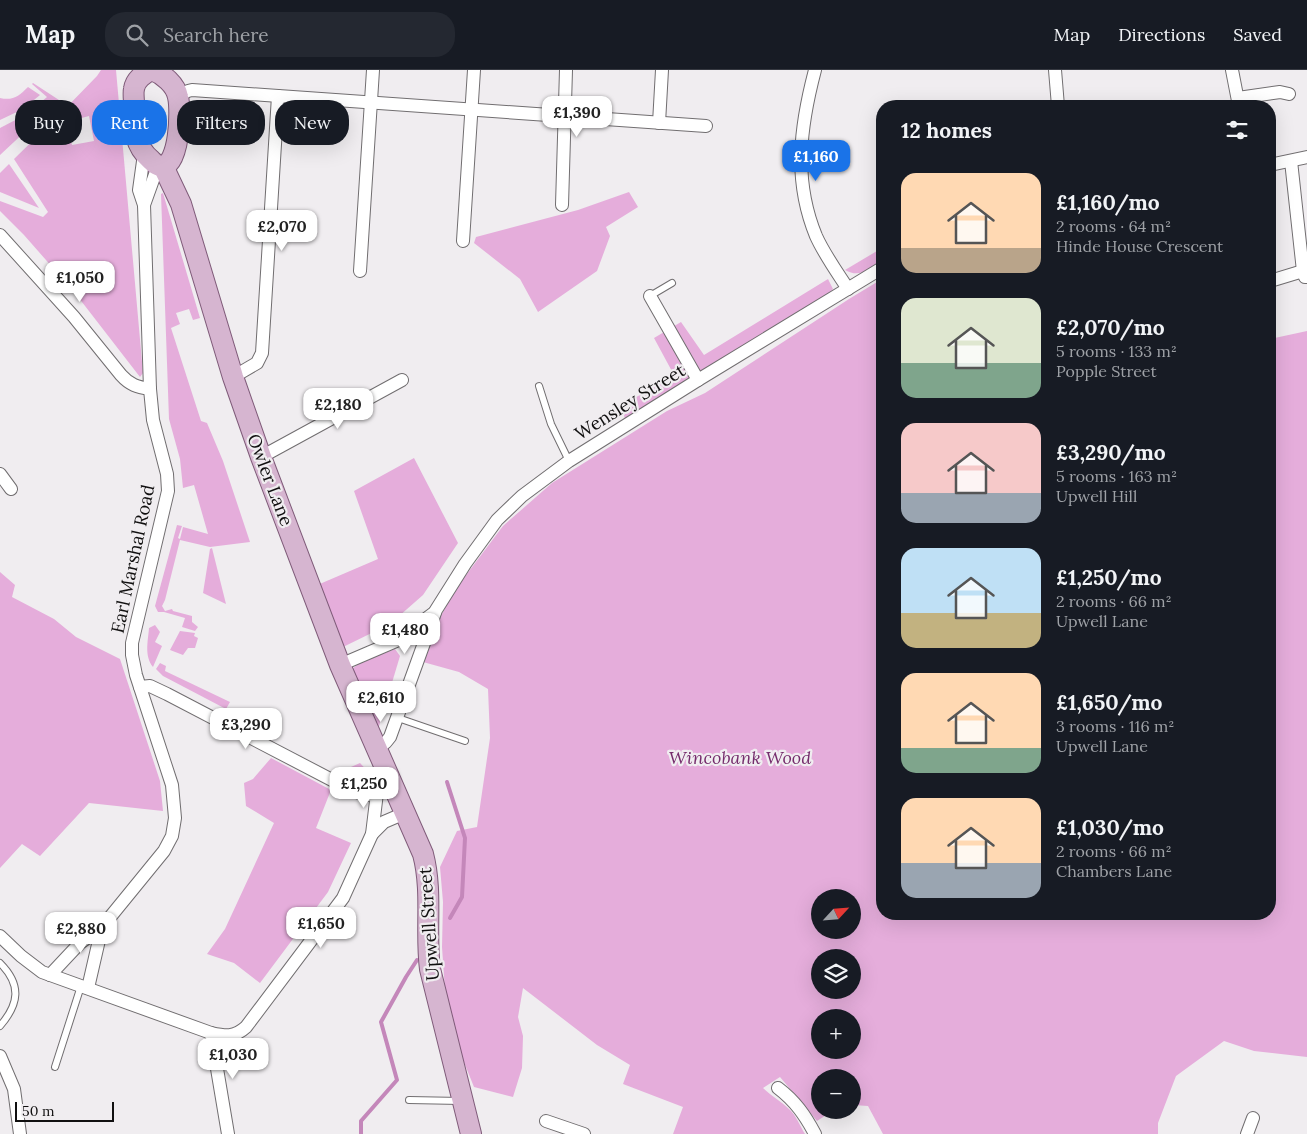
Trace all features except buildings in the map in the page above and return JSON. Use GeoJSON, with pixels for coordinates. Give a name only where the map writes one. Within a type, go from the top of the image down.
{"type":"FeatureCollection","features":[{"type":"Feature","properties":{"kind":"main road"},"geometry":{"type":"LineString","coordinates":[[143,73],[166,78],[185,93]]}},
{"type":"Feature","properties":{"kind":"main road","name":"Owler Lane"},"geometry":{"type":"LineString","coordinates":[[143,73],[135,133],[182,204]]}},
{"type":"Feature","properties":{"kind":"main road","name":"Owler Lane"},"geometry":{"type":"LineString","coordinates":[[184,100],[185,93]]}},
{"type":"Feature","properties":{"kind":"main road"},"geometry":{"type":"LineString","coordinates":[[155,162],[168,164],[177,145]]}},
{"type":"Feature","properties":{"kind":"main road","name":"Owler Lane"},"geometry":{"type":"LineString","coordinates":[[177,145],[182,204],[260,457],[340,665],[376,750]]}},
{"type":"Feature","properties":{"kind":"main road","name":"Upwell Street"},"geometry":{"type":"LineString","coordinates":[[376,750],[425,864],[428,879],[428,954],[430,969],[471,1134]]}},
{"type":"Feature","properties":{"kind":"street"},"geometry":{"type":"LineString","coordinates":[[360,271],[373,70]]}},
{"type":"Feature","properties":{"kind":"street"},"geometry":{"type":"LineString","coordinates":[[463,241],[474,70]]}},
{"type":"Feature","properties":{"kind":"street"},"geometry":{"type":"LineString","coordinates":[[562,205],[566,70]]}},
{"type":"Feature","properties":{"kind":"street"},"geometry":{"type":"LineString","coordinates":[[659,123],[662,70]]}},
{"type":"Feature","properties":{"kind":"street"},"geometry":{"type":"LineString","coordinates":[[815,70],[808,97],[802,135],[800,170],[805,203],[817,237],[848,289]]}},
{"type":"Feature","properties":{"kind":"street"},"geometry":{"type":"LineString","coordinates":[[1055,70],[1058,100]]}},
{"type":"Feature","properties":{"kind":"street"},"geometry":{"type":"LineString","coordinates":[[1232,70],[1238,100]]}},
{"type":"Feature","properties":{"kind":"street"},"geometry":{"type":"LineString","coordinates":[[1246,100],[1280,92],[1288,94]]}},
{"type":"Feature","properties":{"kind":"street"},"geometry":{"type":"LineString","coordinates":[[185,93],[278,96],[706,126]]}},
{"type":"Feature","properties":{"kind":"street"},"geometry":{"type":"LineString","coordinates":[[234,377],[257,363],[262,353],[278,96]]}},
{"type":"Feature","properties":{"kind":"street"},"geometry":{"type":"LineString","coordinates":[[1276,164],[1307,157]]}},
{"type":"Feature","properties":{"kind":"street"},"geometry":{"type":"LineString","coordinates":[[1276,280],[1305,274],[1291,161]]}},
{"type":"Feature","properties":{"kind":"street"},"geometry":{"type":"LineString","coordinates":[[144,205],[155,162]]}},
{"type":"Feature","properties":{"kind":"street"},"geometry":{"type":"LineString","coordinates":[[144,205],[139,190],[155,162]]}},
{"type":"Feature","properties":{"kind":"street","name":"Earl Marshal Road"},"geometry":{"type":"LineString","coordinates":[[50,975],[80,943],[102,927],[164,851],[172,836],[175,818],[172,785],[140,687],[132,655],[132,643],[168,491],[168,474],[153,420],[150,389],[144,205]]}},
{"type":"Feature","properties":{"kind":"street"},"geometry":{"type":"LineString","coordinates":[[0,235],[74,317],[121,376],[128,383],[136,387],[150,389]]}},
{"type":"Feature","properties":{"kind":"street","name":"Wensley Street"},"geometry":{"type":"LineString","coordinates":[[376,750],[386,742],[399,714],[436,610],[465,564],[497,520],[522,496],[569,461],[876,272]]}},
{"type":"Feature","properties":{"kind":"street"},"geometry":{"type":"LineString","coordinates":[[650,296],[698,380]]}},
{"type":"Feature","properties":{"kind":"street"},"geometry":{"type":"LineString","coordinates":[[260,457],[402,380]]}},
{"type":"Feature","properties":{"kind":"street"},"geometry":{"type":"LineString","coordinates":[[0,474],[11,489]]}},
{"type":"Feature","properties":{"kind":"street","name":"Wensley Street"},"geometry":{"type":"LineString","coordinates":[[340,665],[396,641],[436,610]]}},
{"type":"Feature","properties":{"kind":"street"},"geometry":{"type":"LineString","coordinates":[[396,641],[411,644],[420,653]]}},
{"type":"Feature","properties":{"kind":"street"},"geometry":{"type":"LineString","coordinates":[[140,687],[150,686],[168,694],[353,791],[367,795],[377,794]]}},
{"type":"Feature","properties":{"kind":"street"},"geometry":{"type":"LineString","coordinates":[[0,936],[21,956],[42,972],[211,1032],[228,1036],[234,1035],[246,1027],[333,913],[352,880],[372,834],[377,794],[380,786],[389,777]]}},
{"type":"Feature","properties":{"kind":"street"},"geometry":{"type":"LineString","coordinates":[[372,834],[384,822],[405,814]]}},
{"type":"Feature","properties":{"kind":"street","name":"Earl Marshal Road"},"geometry":{"type":"LineString","coordinates":[[85,986],[102,927]]}},
{"type":"Feature","properties":{"kind":"street"},"geometry":{"type":"LineString","coordinates":[[211,1032],[228,1134]]}},
{"type":"Feature","properties":{"kind":"street"},"geometry":{"type":"LineString","coordinates":[[0,1056],[14,1090],[20,1134]]}},
{"type":"Feature","properties":{"kind":"street"},"geometry":{"type":"LineString","coordinates":[[778,1088],[791,1098],[804,1114],[815,1134]]}},
{"type":"Feature","properties":{"kind":"street"},"geometry":{"type":"LineString","coordinates":[[1247,1134],[1253,1118]]}},
{"type":"Feature","properties":{"kind":"street"},"geometry":{"type":"LineString","coordinates":[[546,1121],[584,1134]]}},
{"type":"Feature","properties":{"kind":"lane"},"geometry":{"type":"LineString","coordinates":[[650,296],[672,283]]}},
{"type":"Feature","properties":{"kind":"lane"},"geometry":{"type":"LineString","coordinates":[[539,386],[551,424],[569,461]]}},
{"type":"Feature","properties":{"kind":"lane"},"geometry":{"type":"LineString","coordinates":[[399,714],[465,741]]}},
{"type":"Feature","properties":{"kind":"lane"},"geometry":{"type":"LineString","coordinates":[[0,963],[6,969],[16,990],[15,1002],[10,1014],[0,1026]]}},
{"type":"Feature","properties":{"kind":"lane"},"geometry":{"type":"LineString","coordinates":[[55,1066],[85,986]]}},
{"type":"Feature","properties":{"kind":"lane"},"geometry":{"type":"LineString","coordinates":[[409,1100],[462,1101]]}},
{"type":"Feature","properties":{"kind":"green space"},"geometry":{"type":"Polygon","coordinates":[[[101,70],[116,70],[119,100],[92,100],[92,131],[89,116],[82,118],[82,100],[74,100],[101,70]]]}},
{"type":"Feature","properties":{"kind":"green space"},"geometry":{"type":"Polygon","coordinates":[[[32,84],[59,100],[43,100],[47,97],[32,84]]]}},
{"type":"Feature","properties":{"kind":"green space"},"geometry":{"type":"Polygon","coordinates":[[[28,87],[40,95],[34,100],[15,100],[15,113],[0,120],[0,98],[9,99],[22,93],[28,87]]]}},
{"type":"Feature","properties":{"kind":"green space"},"geometry":{"type":"Polygon","coordinates":[[[15,120],[15,141],[0,155],[0,128],[15,120]]]}},
{"type":"Feature","properties":{"kind":"green space"},"geometry":{"type":"Polygon","coordinates":[[[92,141],[92,145],[123,145],[143,373],[140,377],[75,293],[24,235],[0,211],[0,201],[43,217],[48,212],[14,159],[28,145],[82,145],[82,143],[92,141]]]}},
{"type":"Feature","properties":{"kind":"green space"},"geometry":{"type":"Polygon","coordinates":[[[9,164],[39,208],[0,192],[0,173],[9,164]]]}},
{"type":"Feature","properties":{"kind":"green space"},"geometry":{"type":"Polygon","coordinates":[[[629,192],[638,207],[606,227],[610,236],[597,271],[538,312],[520,279],[474,243],[476,237],[578,210],[629,192]]]}},
{"type":"Feature","properties":{"kind":"green space"},"geometry":{"type":"Polygon","coordinates":[[[163,193],[200,318],[193,320],[189,309],[176,313],[180,324],[171,328],[201,421],[207,423],[223,461],[250,542],[210,547],[180,540],[162,606],[165,611],[172,609],[173,611],[192,616],[192,622],[198,627],[195,631],[182,627],[185,618],[158,612],[155,606],[177,525],[182,526],[178,538],[180,539],[183,527],[208,534],[194,485],[183,488],[180,459],[169,419],[161,194],[163,193]]]}},
{"type":"Feature","properties":{"kind":"green space"},"geometry":{"type":"Polygon","coordinates":[[[876,252],[876,264],[869,269],[860,273],[845,270],[876,252]]]}},
{"type":"Feature","properties":{"kind":"green space"},"geometry":{"type":"Polygon","coordinates":[[[828,279],[833,289],[828,295],[625,419],[621,406],[674,375],[654,338],[681,322],[704,355],[828,279]]]}},
{"type":"Feature","properties":{"kind":"green space","name":"Wincobank Wood"},"geometry":{"type":"Polygon","coordinates":[[[876,283],[876,920],[1276,920],[1276,338],[1307,331],[1307,1057],[1254,1051],[1224,1041],[1176,1076],[1158,1123],[1158,1134],[883,1134],[868,1106],[861,1106],[861,1069],[811,1069],[811,1114],[780,1077],[763,1088],[791,1111],[805,1134],[673,1134],[683,1107],[623,1084],[630,1065],[597,1045],[523,988],[518,1017],[523,1036],[522,1068],[513,1097],[474,1087],[447,1020],[442,947],[443,902],[440,867],[457,831],[477,827],[490,738],[488,689],[459,672],[423,662],[433,631],[454,591],[503,526],[552,483],[667,411],[705,393],[876,283]]]}},
{"type":"Feature","properties":{"kind":"green space"},"geometry":{"type":"Polygon","coordinates":[[[414,458],[458,543],[423,595],[390,624],[341,648],[315,586],[378,559],[354,491],[414,458]]]}},
{"type":"Feature","properties":{"kind":"green space"},"geometry":{"type":"Polygon","coordinates":[[[212,548],[226,604],[203,593],[210,549],[212,548]]]}},
{"type":"Feature","properties":{"kind":"green space"},"geometry":{"type":"Polygon","coordinates":[[[0,572],[15,585],[12,597],[54,619],[76,637],[120,659],[160,781],[163,811],[89,803],[40,856],[22,844],[0,868],[0,572]]]}},
{"type":"Feature","properties":{"kind":"green space"},"geometry":{"type":"Polygon","coordinates":[[[155,625],[160,632],[155,642],[162,646],[153,667],[148,658],[147,643],[149,628],[155,625]]]}},
{"type":"Feature","properties":{"kind":"green space"},"geometry":{"type":"Polygon","coordinates":[[[180,631],[195,633],[194,636],[198,638],[195,648],[188,648],[183,655],[170,650],[180,631]]]}},
{"type":"Feature","properties":{"kind":"green space"},"geometry":{"type":"Polygon","coordinates":[[[395,649],[400,656],[379,726],[373,726],[350,671],[359,663],[395,649]]]}},
{"type":"Feature","properties":{"kind":"green space"},"geometry":{"type":"Polygon","coordinates":[[[160,663],[166,666],[165,671],[230,702],[226,709],[163,676],[156,669],[160,663]]]}},
{"type":"Feature","properties":{"kind":"green space"},"geometry":{"type":"Polygon","coordinates":[[[271,758],[331,790],[316,828],[351,843],[328,892],[260,983],[234,963],[207,954],[225,929],[274,823],[246,806],[244,783],[253,779],[271,758]]]}},
{"type":"Feature","properties":{"kind":"green space"},"geometry":{"type":"Polygon","coordinates":[[[360,763],[371,775],[368,780],[349,771],[351,767],[360,763]]]}},
{"type":"Feature","properties":{"kind":"waterway"},"geometry":{"type":"LineString","coordinates":[[447,782],[465,838],[462,897],[450,918]]}},
{"type":"Feature","properties":{"kind":"waterway"},"geometry":{"type":"LineString","coordinates":[[361,1134],[361,1121],[397,1080],[381,1022],[417,960]]}}]}
